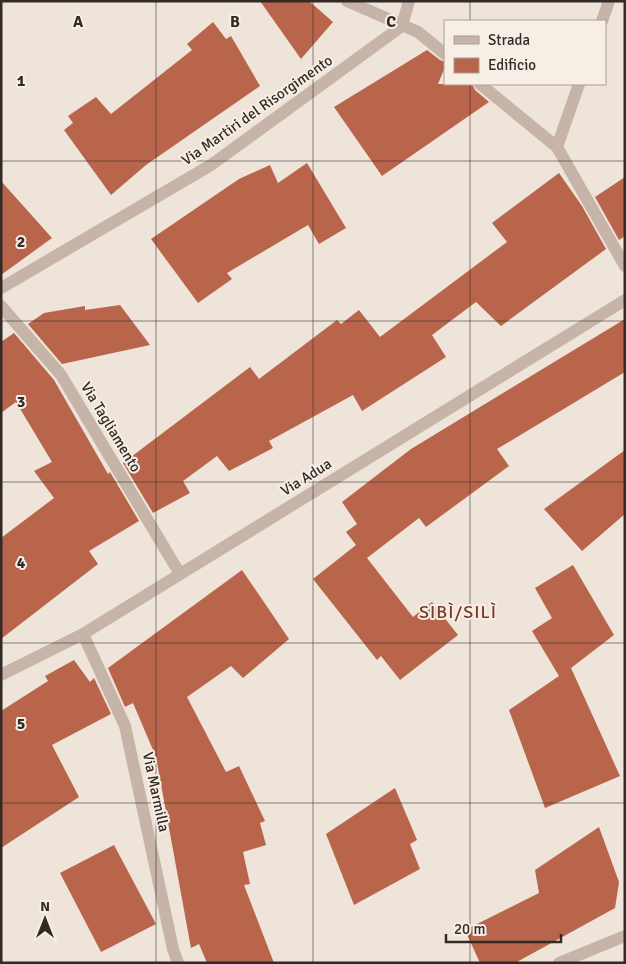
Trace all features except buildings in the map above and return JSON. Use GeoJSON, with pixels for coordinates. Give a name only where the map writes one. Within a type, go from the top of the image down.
{"type":"FeatureCollection","features":[{"type":"Feature","properties":{"kind":"street"},"geometry":{"type":"LineString","coordinates":[[347,1],[418,32],[444,53]]}},
{"type":"Feature","properties":{"kind":"street"},"geometry":{"type":"LineString","coordinates":[[402,26],[409,1]]}},
{"type":"Feature","properties":{"kind":"street"},"geometry":{"type":"LineString","coordinates":[[602,20],[609,1]]}},
{"type":"Feature","properties":{"kind":"street","name":"Via Martiri del Risorgimento"},"geometry":{"type":"LineString","coordinates":[[1,288],[211,165],[402,26]]}},
{"type":"Feature","properties":{"kind":"street"},"geometry":{"type":"LineString","coordinates":[[481,85],[557,147],[625,266]]}},
{"type":"Feature","properties":{"kind":"street"},"geometry":{"type":"LineString","coordinates":[[557,147],[579,85]]}},
{"type":"Feature","properties":{"kind":"street","name":"Via Adua"},"geometry":{"type":"LineString","coordinates":[[1,675],[83,634],[625,300]]}},
{"type":"Feature","properties":{"kind":"street","name":"Via Tagliamento"},"geometry":{"type":"LineString","coordinates":[[1,306],[62,375],[180,574]]}},
{"type":"Feature","properties":{"kind":"street","name":"Via Marmilla"},"geometry":{"type":"LineString","coordinates":[[83,634],[125,726],[173,949],[178,963]]}},
{"type":"Feature","properties":{"kind":"street"},"geometry":{"type":"LineString","coordinates":[[559,963],[625,936]]}},
{"type":"Feature","properties":{"kind":"district","name":"SIBÌ/SILÌ"},"geometry":{"type":"Point","coordinates":[458,612]}}]}
